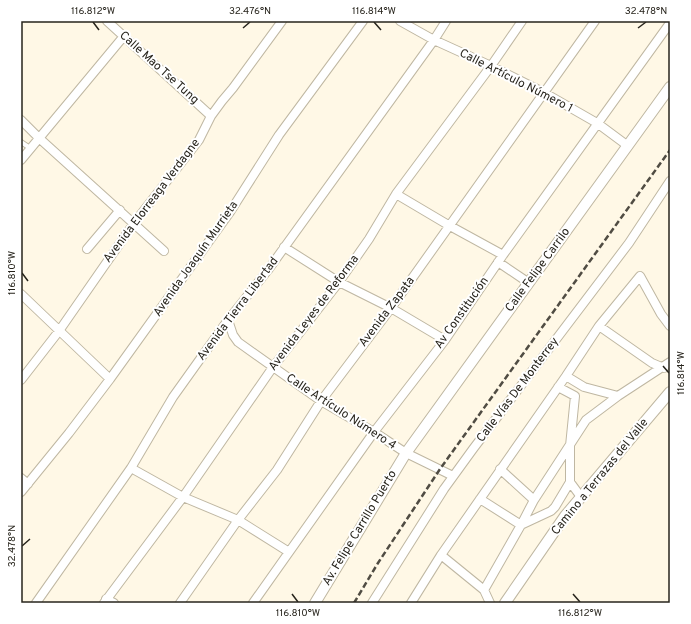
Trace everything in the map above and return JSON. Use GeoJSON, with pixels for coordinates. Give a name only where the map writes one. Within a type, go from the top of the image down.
{"type":"FeatureCollection","features":[{"type":"Feature","properties":{"kind":"street"},"geometry":{"type":"LineString","coordinates":[[272,35],[275,21]]}},
{"type":"Feature","properties":{"kind":"street","name":"Avenida Elorreaga Verdagne"},"geometry":{"type":"LineString","coordinates":[[21,380],[59,331],[134,223],[199,140],[211,116],[282,21]]}},
{"type":"Feature","properties":{"kind":"street","name":"Avenida Joaquín Murrieta"},"geometry":{"type":"LineString","coordinates":[[21,492],[110,379],[230,212],[279,135],[363,21]]}},
{"type":"Feature","properties":{"kind":"street","name":"Calle Artículo Número 1"},"geometry":{"type":"LineString","coordinates":[[400,21],[434,40],[543,92],[597,124],[628,146]]}},
{"type":"Feature","properties":{"kind":"street","name":"Avenida Tierra Libertad"},"geometry":{"type":"LineString","coordinates":[[36,603],[131,468],[173,397],[228,320],[268,270],[434,40],[446,21]]}},
{"type":"Feature","properties":{"kind":"street","name":"Avenida Leyes de Reforma"},"geometry":{"type":"LineString","coordinates":[[105,601],[183,497],[273,367],[339,282],[369,239],[396,194],[491,66],[522,21]]}},
{"type":"Feature","properties":{"kind":"street","name":"Avenida Zapata"},"geometry":{"type":"LineString","coordinates":[[180,603],[238,520],[277,470],[321,401],[391,308],[543,92],[595,21]]}},
{"type":"Feature","properties":{"kind":"street","name":"Calle Mao Tse Tung"},"geometry":{"type":"LineString","coordinates":[[108,22],[211,116]]}},
{"type":"Feature","properties":{"kind":"street","name":"Av Constitución"},"geometry":{"type":"LineString","coordinates":[[254,603],[374,432],[444,340],[500,258],[670,23]]}},
{"type":"Feature","properties":{"kind":"street"},"geometry":{"type":"LineString","coordinates":[[21,160],[124,36]]}},
{"type":"Feature","properties":{"kind":"street","name":"Calle Felipe Carrilo"},"geometry":{"type":"LineString","coordinates":[[406,453],[670,87]]}},
{"type":"Feature","properties":{"kind":"street"},"geometry":{"type":"LineString","coordinates":[[21,120],[39,138],[164,250]]}},
{"type":"Feature","properties":{"kind":"street","name":"Calle Vías De Monterrey"},"geometry":{"type":"LineString","coordinates":[[372,603],[453,476],[628,243],[670,181]]}},
{"type":"Feature","properties":{"kind":"street"},"geometry":{"type":"LineString","coordinates":[[396,194],[500,258],[529,283]]}},
{"type":"Feature","properties":{"kind":"street"},"geometry":{"type":"LineString","coordinates":[[87,249],[120,210]]}},
{"type":"Feature","properties":{"kind":"street"},"geometry":{"type":"LineString","coordinates":[[284,247],[339,282],[391,308],[444,340]]}},
{"type":"Feature","properties":{"kind":"street"},"geometry":{"type":"LineString","coordinates":[[411,603],[441,555],[566,376],[599,326],[640,276],[661,314],[670,326]]}},
{"type":"Feature","properties":{"kind":"street"},"geometry":{"type":"LineString","coordinates":[[21,294],[110,379]]}},
{"type":"Feature","properties":{"kind":"street","name":"Calle Artículo Número 4"},"geometry":{"type":"LineString","coordinates":[[228,320],[233,335],[238,342],[321,401],[374,432],[406,453],[453,476]]}},
{"type":"Feature","properties":{"kind":"street"},"geometry":{"type":"LineString","coordinates":[[599,326],[652,363],[667,365]]}},
{"type":"Feature","properties":{"kind":"street"},"geometry":{"type":"LineString","coordinates":[[484,590],[534,500],[586,420],[618,396],[667,365]]}},
{"type":"Feature","properties":{"kind":"street"},"geometry":{"type":"LineString","coordinates":[[566,376],[584,387],[618,396]]}},
{"type":"Feature","properties":{"kind":"street"},"geometry":{"type":"LineString","coordinates":[[558,387],[575,396]]}},
{"type":"Feature","properties":{"kind":"street"},"geometry":{"type":"LineString","coordinates":[[521,525],[551,511],[570,482],[570,446],[575,396],[584,387]]}},
{"type":"Feature","properties":{"kind":"street","name":"Camino a Terrazas del Valle"},"geometry":{"type":"LineString","coordinates":[[505,603],[565,516],[670,392]]}},
{"type":"Feature","properties":{"kind":"street","name":"Av. Felipe Carrillo Puerto"},"geometry":{"type":"LineString","coordinates":[[315,603],[406,453]]}},
{"type":"Feature","properties":{"kind":"street"},"geometry":{"type":"LineString","coordinates":[[131,468],[183,497],[238,520],[289,552]]}},
{"type":"Feature","properties":{"kind":"street"},"geometry":{"type":"LineString","coordinates":[[500,469],[534,500]]}},
{"type":"Feature","properties":{"kind":"street"},"geometry":{"type":"LineString","coordinates":[[21,478],[28,484]]}},
{"type":"Feature","properties":{"kind":"street"},"geometry":{"type":"LineString","coordinates":[[570,482],[581,497]]}},
{"type":"Feature","properties":{"kind":"street"},"geometry":{"type":"LineString","coordinates":[[480,499],[521,525]]}},
{"type":"Feature","properties":{"kind":"street"},"geometry":{"type":"LineString","coordinates":[[441,555],[484,590],[490,603]]}},
{"type":"Feature","properties":{"kind":"street"},"geometry":{"type":"LineString","coordinates":[[105,601],[114,603]]}},
{"type":"Feature","properties":{"kind":"lane"},"geometry":{"type":"LineString","coordinates":[[21,142],[30,148]]}},
{"type":"Feature","properties":{"kind":"railway"},"geometry":{"type":"LineString","coordinates":[[354,603],[378,563],[440,469],[670,150]]}}]}
